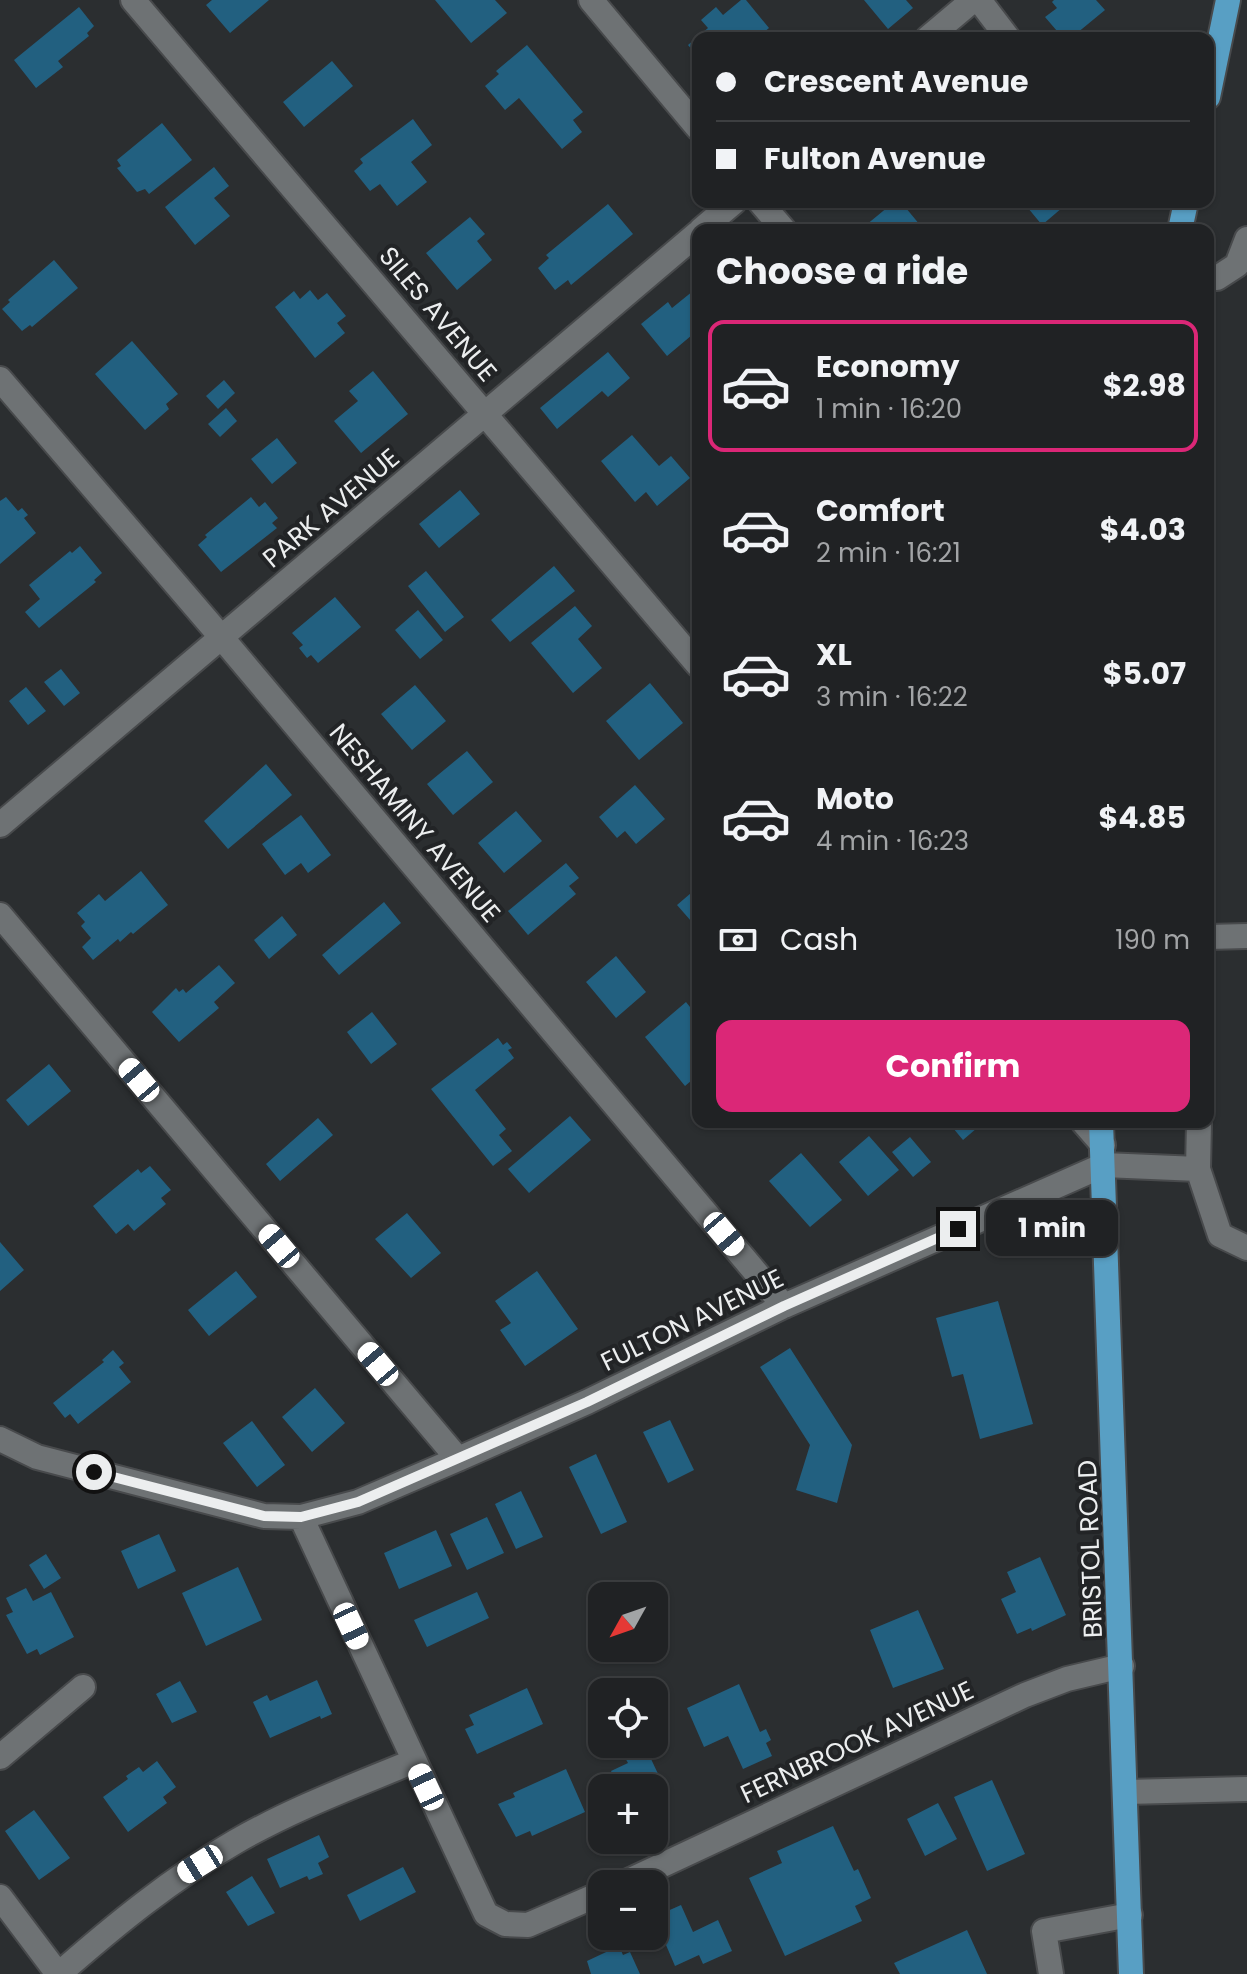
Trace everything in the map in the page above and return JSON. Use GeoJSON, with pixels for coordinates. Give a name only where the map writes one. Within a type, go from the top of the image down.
{"type":"FeatureCollection","features":[{"type":"Feature","properties":{"kind":"main road"},"geometry":{"type":"LineString","coordinates":[[1214,68],[1228,0]]}},
{"type":"Feature","properties":{"kind":"main road","name":"BRISTOL ROAD"},"geometry":{"type":"LineString","coordinates":[[1103,1144],[1131,1974]]}},
{"type":"Feature","properties":{"kind":"street","name":"SILES AVENUE"},"geometry":{"type":"LineString","coordinates":[[133,0],[692,658]]}},
{"type":"Feature","properties":{"kind":"street"},"geometry":{"type":"LineString","coordinates":[[591,0],[692,121]]}},
{"type":"Feature","properties":{"kind":"street"},"geometry":{"type":"LineString","coordinates":[[936,32],[976,0],[1003,32]]}},
{"type":"Feature","properties":{"kind":"street","name":"PARK AVENUE"},"geometry":{"type":"LineString","coordinates":[[709,224],[727,208]]}},
{"type":"Feature","properties":{"kind":"street"},"geometry":{"type":"LineString","coordinates":[[765,208],[779,224]]}},
{"type":"Feature","properties":{"kind":"street","name":"PARK AVENUE"},"geometry":{"type":"LineString","coordinates":[[0,825],[692,239]]}},
{"type":"Feature","properties":{"kind":"street"},"geometry":{"type":"LineString","coordinates":[[1214,278],[1237,265],[1247,239]]}},
{"type":"Feature","properties":{"kind":"street","name":"NESHAMINY AVENUE"},"geometry":{"type":"LineString","coordinates":[[0,379],[784,1306]]}},
{"type":"Feature","properties":{"kind":"street"},"geometry":{"type":"LineString","coordinates":[[0,915],[458,1459]]}},
{"type":"Feature","properties":{"kind":"street"},"geometry":{"type":"LineString","coordinates":[[1214,937],[1247,936]]}},
{"type":"Feature","properties":{"kind":"street"},"geometry":{"type":"LineString","coordinates":[[1088,1128],[1103,1144],[1198,1169]]}},
{"type":"Feature","properties":{"kind":"street"},"geometry":{"type":"LineString","coordinates":[[1199,1128],[1198,1169],[1220,1235],[1247,1248]]}},
{"type":"Feature","properties":{"kind":"street","name":"FULTON AVENUE"},"geometry":{"type":"LineString","coordinates":[[0,1439],[37,1457],[264,1516],[301,1517],[358,1502],[587,1402],[1103,1144]]}},
{"type":"Feature","properties":{"kind":"street"},"geometry":{"type":"LineString","coordinates":[[301,1517],[486,1914],[505,1924],[528,1925],[588,1899]]}},
{"type":"Feature","properties":{"kind":"street","name":"FERNBROOK AVENUE"},"geometry":{"type":"LineString","coordinates":[[652,1870],[1025,1695],[1067,1679],[1122,1666]]}},
{"type":"Feature","properties":{"kind":"street"},"geometry":{"type":"LineString","coordinates":[[0,1757],[83,1687]]}},
{"type":"Feature","properties":{"kind":"street"},"geometry":{"type":"LineString","coordinates":[[0,1897],[59,1974],[130,1912],[237,1841],[312,1803],[414,1761]]}},
{"type":"Feature","properties":{"kind":"street"},"geometry":{"type":"LineString","coordinates":[[1126,1792],[1247,1789]]}},
{"type":"Feature","properties":{"kind":"street"},"geometry":{"type":"LineString","coordinates":[[1051,1974],[1044,1931],[1130,1915]]}},
{"type":"Feature","properties":{"kind":"building"},"geometry":{"type":"Polygon","coordinates":[[[212,0],[269,0],[230,33],[206,5],[212,0]]]}},
{"type":"Feature","properties":{"kind":"building"},"geometry":{"type":"Polygon","coordinates":[[[435,0],[495,0],[507,13],[471,43],[435,0]]]}},
{"type":"Feature","properties":{"kind":"building"},"geometry":{"type":"Polygon","coordinates":[[[741,0],[746,0],[769,28],[764,32],[703,32],[708,28],[701,20],[716,7],[723,15],[741,0]]]}},
{"type":"Feature","properties":{"kind":"building"},"geometry":{"type":"Polygon","coordinates":[[[864,0],[906,0],[913,8],[888,29],[864,0]]]}},
{"type":"Feature","properties":{"kind":"building"},"geometry":{"type":"Polygon","coordinates":[[[1096,0],[1105,10],[1078,32],[1058,32],[1045,17],[1057,8],[1052,2],[1096,0]]]}},
{"type":"Feature","properties":{"kind":"building"},"geometry":{"type":"Polygon","coordinates":[[[79,7],[94,26],[87,33],[89,36],[58,61],[63,67],[36,88],[14,60],[79,7]]]}},
{"type":"Feature","properties":{"kind":"building"},"geometry":{"type":"Polygon","coordinates":[[[527,45],[583,112],[573,120],[582,132],[562,149],[519,98],[505,110],[485,86],[499,74],[496,71],[527,45]]]}},
{"type":"Feature","properties":{"kind":"building"},"geometry":{"type":"Polygon","coordinates":[[[332,61],[353,86],[304,127],[283,102],[332,61]]]}},
{"type":"Feature","properties":{"kind":"building"},"geometry":{"type":"Polygon","coordinates":[[[413,119],[432,145],[411,162],[427,182],[397,206],[380,184],[370,191],[354,171],[363,163],[360,159],[413,119]]]}},
{"type":"Feature","properties":{"kind":"building"},"geometry":{"type":"Polygon","coordinates":[[[162,123],[192,160],[149,194],[145,189],[137,192],[117,168],[121,166],[117,160],[162,123]]]}},
{"type":"Feature","properties":{"kind":"building"},"geometry":{"type":"Polygon","coordinates":[[[214,167],[229,186],[214,198],[230,216],[195,245],[165,207],[214,167]]]}},
{"type":"Feature","properties":{"kind":"building"},"geometry":{"type":"Polygon","coordinates":[[[608,204],[633,234],[571,285],[568,280],[555,290],[538,268],[549,258],[546,255],[608,204]]]}},
{"type":"Feature","properties":{"kind":"building"},"geometry":{"type":"Polygon","coordinates":[[[887,208],[906,208],[919,224],[867,224],[887,208]]]}},
{"type":"Feature","properties":{"kind":"building"},"geometry":{"type":"Polygon","coordinates":[[[1028,208],[1062,208],[1043,224],[1028,208]]]}},
{"type":"Feature","properties":{"kind":"building"},"geometry":{"type":"Polygon","coordinates":[[[470,217],[485,234],[477,241],[492,260],[457,290],[426,253],[470,217]]]}},
{"type":"Feature","properties":{"kind":"building"},"geometry":{"type":"Polygon","coordinates":[[[54,260],[78,288],[32,327],[30,325],[22,331],[2,309],[10,302],[8,300],[54,260]]]}},
{"type":"Feature","properties":{"kind":"building"},"geometry":{"type":"Polygon","coordinates":[[[310,290],[318,300],[327,293],[346,316],[337,323],[345,333],[315,358],[275,307],[294,291],[300,299],[310,290]]]}},
{"type":"Feature","properties":{"kind":"building"},"geometry":{"type":"Polygon","coordinates":[[[692,292],[692,335],[667,356],[641,324],[668,302],[672,308],[692,292]]]}},
{"type":"Feature","properties":{"kind":"building"},"geometry":{"type":"Polygon","coordinates":[[[132,341],[178,394],[166,404],[169,409],[145,430],[95,374],[132,341]]]}},
{"type":"Feature","properties":{"kind":"building"},"geometry":{"type":"Polygon","coordinates":[[[608,352],[630,378],[608,397],[602,391],[557,429],[540,408],[608,352]]]}},
{"type":"Feature","properties":{"kind":"building"},"geometry":{"type":"Polygon","coordinates":[[[373,371],[408,414],[361,453],[334,421],[358,401],[349,391],[373,371]]]}},
{"type":"Feature","properties":{"kind":"building"},"geometry":{"type":"Polygon","coordinates":[[[224,380],[235,393],[218,409],[206,396],[224,380]]]}},
{"type":"Feature","properties":{"kind":"building"},"geometry":{"type":"Polygon","coordinates":[[[226,408],[237,421],[220,437],[208,424],[226,408]]]}},
{"type":"Feature","properties":{"kind":"building"},"geometry":{"type":"Polygon","coordinates":[[[632,435],[659,466],[671,456],[690,478],[657,506],[646,492],[635,502],[601,461],[632,435]]]}},
{"type":"Feature","properties":{"kind":"building"},"geometry":{"type":"Polygon","coordinates":[[[277,438],[297,463],[272,484],[251,459],[277,438]]]}},
{"type":"Feature","properties":{"kind":"building"},"geometry":{"type":"Polygon","coordinates":[[[460,490],[480,514],[439,548],[419,524],[460,490]]]}},
{"type":"Feature","properties":{"kind":"building"},"geometry":{"type":"Polygon","coordinates":[[[6,497],[18,511],[22,508],[28,515],[24,518],[36,533],[0,564],[0,501],[6,497]]]}},
{"type":"Feature","properties":{"kind":"building"},"geometry":{"type":"Polygon","coordinates":[[[251,497],[259,507],[265,502],[278,518],[272,523],[277,528],[221,572],[198,545],[207,537],[205,535],[251,497]]]}},
{"type":"Feature","properties":{"kind":"building"},"geometry":{"type":"Polygon","coordinates":[[[80,546],[102,573],[94,580],[96,582],[39,628],[25,612],[40,599],[29,585],[80,546]]]}},
{"type":"Feature","properties":{"kind":"building"},"geometry":{"type":"Polygon","coordinates":[[[554,566],[575,591],[510,642],[491,620],[554,566]]]}},
{"type":"Feature","properties":{"kind":"building"},"geometry":{"type":"Polygon","coordinates":[[[426,571],[464,617],[445,632],[408,586],[426,571]]]}},
{"type":"Feature","properties":{"kind":"building"},"geometry":{"type":"Polygon","coordinates":[[[335,597],[361,627],[318,663],[311,655],[307,658],[299,648],[303,645],[292,633],[335,597]]]}},
{"type":"Feature","properties":{"kind":"building"},"geometry":{"type":"Polygon","coordinates":[[[575,606],[592,626],[578,639],[602,668],[573,693],[531,643],[575,606]]]}},
{"type":"Feature","properties":{"kind":"building"},"geometry":{"type":"Polygon","coordinates":[[[418,610],[443,640],[420,659],[395,630],[418,610]]]}},
{"type":"Feature","properties":{"kind":"building"},"geometry":{"type":"Polygon","coordinates":[[[61,669],[80,693],[64,706],[44,682],[61,669]]]}},
{"type":"Feature","properties":{"kind":"building"},"geometry":{"type":"Polygon","coordinates":[[[650,683],[683,723],[639,760],[606,721],[650,683]]]}},
{"type":"Feature","properties":{"kind":"building"},"geometry":{"type":"Polygon","coordinates":[[[415,685],[446,721],[412,750],[381,714],[415,685]]]}},
{"type":"Feature","properties":{"kind":"building"},"geometry":{"type":"Polygon","coordinates":[[[26,687],[46,711],[28,725],[9,701],[26,687]]]}},
{"type":"Feature","properties":{"kind":"building"},"geometry":{"type":"Polygon","coordinates":[[[467,751],[493,782],[453,815],[427,784],[467,751]]]}},
{"type":"Feature","properties":{"kind":"building"},"geometry":{"type":"Polygon","coordinates":[[[266,764],[292,795],[228,849],[204,821],[266,764]]]}},
{"type":"Feature","properties":{"kind":"building"},"geometry":{"type":"Polygon","coordinates":[[[635,785],[665,819],[636,844],[625,831],[617,838],[599,817],[635,785]]]}},
{"type":"Feature","properties":{"kind":"building"},"geometry":{"type":"Polygon","coordinates":[[[516,811],[542,841],[504,873],[478,843],[516,811]]]}},
{"type":"Feature","properties":{"kind":"building"},"geometry":{"type":"Polygon","coordinates":[[[301,815],[331,855],[308,873],[301,863],[285,875],[262,844],[301,815]]]}},
{"type":"Feature","properties":{"kind":"building"},"geometry":{"type":"Polygon","coordinates":[[[566,863],[579,878],[569,886],[576,894],[528,935],[508,911],[566,863]]]}},
{"type":"Feature","properties":{"kind":"building"},"geometry":{"type":"Polygon","coordinates":[[[141,871],[168,905],[133,934],[131,932],[120,942],[118,939],[93,960],[82,947],[91,938],[81,926],[85,922],[77,913],[99,894],[105,901],[141,871]]]}},
{"type":"Feature","properties":{"kind":"building"},"geometry":{"type":"Polygon","coordinates":[[[692,892],[692,922],[677,905],[692,892]]]}},
{"type":"Feature","properties":{"kind":"building"},"geometry":{"type":"Polygon","coordinates":[[[384,902],[401,923],[339,975],[322,955],[384,902]]]}},
{"type":"Feature","properties":{"kind":"building"},"geometry":{"type":"Polygon","coordinates":[[[282,916],[297,935],[269,959],[254,940],[282,916]]]}},
{"type":"Feature","properties":{"kind":"building"},"geometry":{"type":"Polygon","coordinates":[[[616,956],[646,992],[616,1018],[586,982],[616,956]]]}},
{"type":"Feature","properties":{"kind":"building"},"geometry":{"type":"Polygon","coordinates":[[[219,965],[235,983],[214,1002],[219,1008],[179,1042],[152,1012],[176,988],[186,993],[219,965]]]}},
{"type":"Feature","properties":{"kind":"building"},"geometry":{"type":"Polygon","coordinates":[[[686,1002],[692,1010],[692,1080],[685,1086],[645,1037],[686,1002]]]}},
{"type":"Feature","properties":{"kind":"building"},"geometry":{"type":"Polygon","coordinates":[[[372,1012],[397,1044],[371,1064],[347,1032],[372,1012]]]}},
{"type":"Feature","properties":{"kind":"building"},"geometry":{"type":"Polygon","coordinates":[[[498,1038],[503,1045],[507,1042],[512,1048],[508,1050],[514,1058],[475,1090],[506,1129],[499,1135],[512,1151],[493,1166],[431,1089],[498,1038]]]}},
{"type":"Feature","properties":{"kind":"building"},"geometry":{"type":"Polygon","coordinates":[[[49,1064],[71,1091],[28,1126],[6,1100],[49,1064]]]}},
{"type":"Feature","properties":{"kind":"building"},"geometry":{"type":"Polygon","coordinates":[[[570,1116],[591,1140],[529,1193],[508,1169],[570,1116]]]}},
{"type":"Feature","properties":{"kind":"building"},"geometry":{"type":"Polygon","coordinates":[[[318,1118],[333,1135],[280,1181],[266,1164],[318,1118]]]}},
{"type":"Feature","properties":{"kind":"building"},"geometry":{"type":"Polygon","coordinates":[[[953,1128],[977,1128],[963,1140],[953,1128]]]}},
{"type":"Feature","properties":{"kind":"building"},"geometry":{"type":"Polygon","coordinates":[[[869,1136],[899,1170],[868,1196],[839,1162],[869,1136]]]}},
{"type":"Feature","properties":{"kind":"building"},"geometry":{"type":"Polygon","coordinates":[[[910,1137],[931,1162],[913,1177],[892,1152],[910,1137]]]}},
{"type":"Feature","properties":{"kind":"building"},"geometry":{"type":"Polygon","coordinates":[[[801,1153],[842,1200],[810,1227],[769,1181],[801,1153]]]}},
{"type":"Feature","properties":{"kind":"building"},"geometry":{"type":"Polygon","coordinates":[[[150,1166],[171,1190],[161,1198],[166,1204],[134,1231],[128,1224],[116,1234],[93,1206],[138,1169],[141,1173],[150,1166]]]}},
{"type":"Feature","properties":{"kind":"building"},"geometry":{"type":"Polygon","coordinates":[[[407,1213],[441,1253],[411,1278],[375,1239],[407,1213]]]}},
{"type":"Feature","properties":{"kind":"building"},"geometry":{"type":"Polygon","coordinates":[[[0,1242],[24,1270],[0,1291],[0,1242]]]}},
{"type":"Feature","properties":{"kind":"building"},"geometry":{"type":"Polygon","coordinates":[[[236,1271],[257,1297],[209,1336],[188,1310],[236,1271]]]}},
{"type":"Feature","properties":{"kind":"building"},"geometry":{"type":"Polygon","coordinates":[[[537,1271],[578,1329],[525,1366],[500,1330],[511,1323],[495,1301],[537,1271]]]}},
{"type":"Feature","properties":{"kind":"building"},"geometry":{"type":"Polygon","coordinates":[[[998,1301],[1033,1424],[980,1439],[963,1374],[952,1377],[936,1318],[998,1301]]]}},
{"type":"Feature","properties":{"kind":"building"},"geometry":{"type":"Polygon","coordinates":[[[790,1348],[852,1445],[837,1503],[796,1490],[810,1445],[760,1367],[790,1348]]]}},
{"type":"Feature","properties":{"kind":"building"},"geometry":{"type":"Polygon","coordinates":[[[113,1350],[124,1363],[119,1367],[131,1382],[78,1424],[70,1414],[65,1418],[53,1403],[104,1362],[102,1360],[113,1350]]]}},
{"type":"Feature","properties":{"kind":"building"},"geometry":{"type":"Polygon","coordinates":[[[315,1388],[345,1423],[312,1452],[282,1417],[315,1388]]]}},
{"type":"Feature","properties":{"kind":"building"},"geometry":{"type":"Polygon","coordinates":[[[670,1420],[694,1470],[668,1483],[643,1432],[670,1420]]]}},
{"type":"Feature","properties":{"kind":"building"},"geometry":{"type":"Polygon","coordinates":[[[252,1421],[285,1465],[257,1487],[223,1443],[252,1421]]]}},
{"type":"Feature","properties":{"kind":"building"},"geometry":{"type":"Polygon","coordinates":[[[596,1454],[627,1522],[601,1534],[569,1467],[596,1454]]]}},
{"type":"Feature","properties":{"kind":"building"},"geometry":{"type":"Polygon","coordinates":[[[521,1491],[543,1537],[516,1549],[495,1504],[521,1491]]]}},
{"type":"Feature","properties":{"kind":"building"},"geometry":{"type":"Polygon","coordinates":[[[487,1517],[504,1553],[467,1570],[450,1534],[487,1517]]]}},
{"type":"Feature","properties":{"kind":"building"},"geometry":{"type":"Polygon","coordinates":[[[436,1530],[452,1566],[399,1589],[384,1553],[436,1530]]]}},
{"type":"Feature","properties":{"kind":"building"},"geometry":{"type":"Polygon","coordinates":[[[159,1534],[176,1571],[138,1589],[121,1551],[159,1534]]]}},
{"type":"Feature","properties":{"kind":"building"},"geometry":{"type":"Polygon","coordinates":[[[46,1554],[61,1578],[44,1589],[29,1565],[46,1554]]]}},
{"type":"Feature","properties":{"kind":"building"},"geometry":{"type":"Polygon","coordinates":[[[1040,1557],[1066,1615],[1032,1631],[1031,1628],[1017,1634],[1001,1599],[1016,1592],[1007,1572],[1040,1557]]]}},
{"type":"Feature","properties":{"kind":"building"},"geometry":{"type":"Polygon","coordinates":[[[238,1567],[262,1620],[206,1646],[182,1593],[238,1567]]]}},
{"type":"Feature","properties":{"kind":"building"},"geometry":{"type":"Polygon","coordinates":[[[26,1588],[33,1601],[51,1592],[74,1637],[40,1655],[37,1649],[27,1654],[6,1615],[13,1612],[6,1598],[26,1588]]]}},
{"type":"Feature","properties":{"kind":"building"},"geometry":{"type":"Polygon","coordinates":[[[477,1592],[489,1618],[427,1647],[414,1620],[477,1592]]]}},
{"type":"Feature","properties":{"kind":"building"},"geometry":{"type":"Polygon","coordinates":[[[918,1610],[944,1669],[893,1688],[870,1630],[918,1610]]]}},
{"type":"Feature","properties":{"kind":"building"},"geometry":{"type":"Polygon","coordinates":[[[317,1680],[332,1714],[321,1719],[320,1716],[270,1738],[253,1702],[267,1695],[270,1701],[317,1680]]]}},
{"type":"Feature","properties":{"kind":"building"},"geometry":{"type":"Polygon","coordinates":[[[180,1681],[197,1712],[172,1723],[156,1694],[180,1681]]]}},
{"type":"Feature","properties":{"kind":"building"},"geometry":{"type":"Polygon","coordinates":[[[739,1684],[760,1732],[766,1729],[771,1740],[766,1743],[772,1756],[743,1769],[728,1736],[704,1747],[687,1708],[739,1684]]]}},
{"type":"Feature","properties":{"kind":"building"},"geometry":{"type":"Polygon","coordinates":[[[527,1688],[543,1724],[477,1754],[465,1729],[474,1725],[469,1715],[527,1688]]]}},
{"type":"Feature","properties":{"kind":"building"},"geometry":{"type":"Polygon","coordinates":[[[625,1758],[651,1758],[658,1774],[612,1774],[611,1771],[628,1763],[625,1758]]]}},
{"type":"Feature","properties":{"kind":"building"},"geometry":{"type":"Polygon","coordinates":[[[157,1761],[176,1787],[163,1797],[167,1803],[128,1832],[103,1797],[139,1767],[143,1772],[157,1761]]]}},
{"type":"Feature","properties":{"kind":"building"},"geometry":{"type":"Polygon","coordinates":[[[566,1769],[585,1812],[532,1836],[530,1831],[516,1837],[498,1804],[515,1797],[513,1793],[566,1769]]]}},
{"type":"Feature","properties":{"kind":"building"},"geometry":{"type":"Polygon","coordinates":[[[992,1780],[1025,1854],[987,1871],[954,1797],[992,1780]]]}},
{"type":"Feature","properties":{"kind":"building"},"geometry":{"type":"Polygon","coordinates":[[[938,1803],[957,1839],[925,1856],[907,1819],[938,1803]]]}},
{"type":"Feature","properties":{"kind":"building"},"geometry":{"type":"Polygon","coordinates":[[[34,1810],[70,1858],[39,1880],[5,1831],[34,1810]]]}},
{"type":"Feature","properties":{"kind":"building"},"geometry":{"type":"Polygon","coordinates":[[[833,1826],[854,1871],[858,1869],[871,1898],[855,1906],[862,1921],[785,1956],[749,1878],[782,1863],[777,1851],[833,1826]]]}},
{"type":"Feature","properties":{"kind":"building"},"geometry":{"type":"Polygon","coordinates":[[[319,1835],[329,1857],[318,1863],[323,1874],[309,1880],[307,1876],[280,1888],[267,1859],[319,1835]]]}},
{"type":"Feature","properties":{"kind":"building"},"geometry":{"type":"Polygon","coordinates":[[[403,1867],[416,1892],[360,1921],[347,1895],[403,1867]]]}},
{"type":"Feature","properties":{"kind":"building"},"geometry":{"type":"Polygon","coordinates":[[[252,1876],[275,1913],[248,1926],[226,1892],[252,1876]]]}},
{"type":"Feature","properties":{"kind":"building"},"geometry":{"type":"Polygon","coordinates":[[[681,1905],[693,1932],[718,1920],[732,1951],[703,1964],[699,1955],[675,1966],[668,1950],[668,1911],[681,1905]]]}},
{"type":"Feature","properties":{"kind":"building"},"geometry":{"type":"Polygon","coordinates":[[[967,1930],[987,1974],[900,1974],[894,1963],[967,1930]]]}},
{"type":"Feature","properties":{"kind":"building"},"geometry":{"type":"Polygon","coordinates":[[[610,1950],[621,1950],[623,1955],[630,1952],[640,1974],[591,1974],[587,1961],[610,1950]]]}},
{"type":"Feature","properties":{"kind":"route"},"geometry":{"type":"LineString","coordinates":[[94,1472],[264,1516],[301,1517],[358,1502],[587,1402],[784,1306],[958,1229]]}}]}
